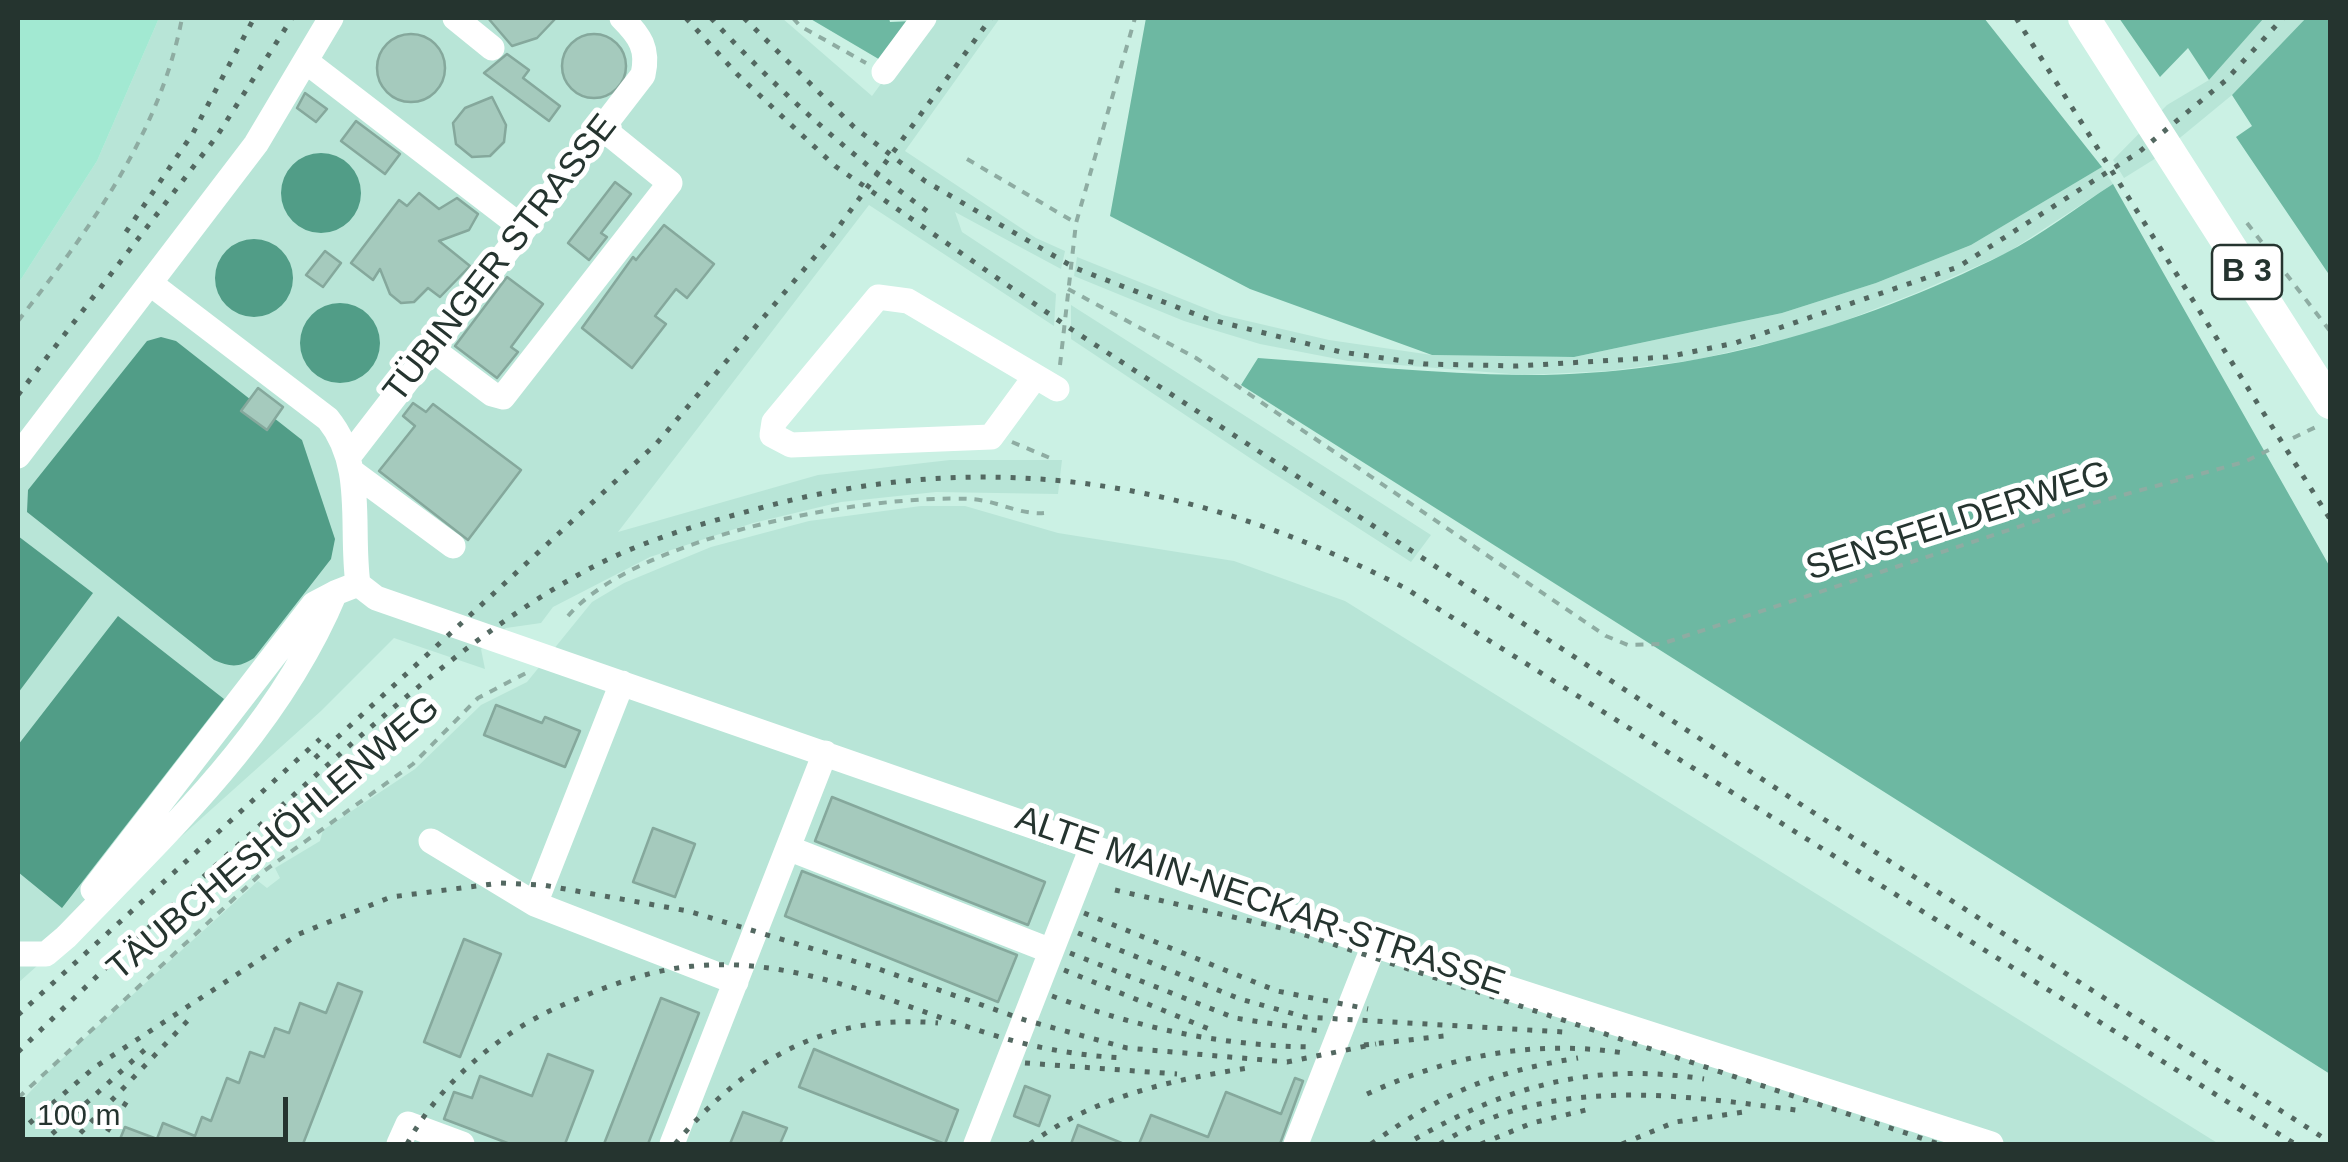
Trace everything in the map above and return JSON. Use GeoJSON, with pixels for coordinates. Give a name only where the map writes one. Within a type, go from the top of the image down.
{"type":"FeatureCollection","features":[{"type":"Feature","properties":{"kind":"main road","name":"B 3"},"geometry":{"type":"LineString","coordinates":[[2084,18],[2325,408]]}},
{"type":"Feature","properties":{"kind":"street"},"geometry":{"type":"LineString","coordinates":[[18,456],[256,144],[308,64],[331,18]]}},
{"type":"Feature","properties":{"kind":"street"},"geometry":{"type":"LineString","coordinates":[[455,18],[492,48]]}},
{"type":"Feature","properties":{"kind":"street","name":"TÜBINGER STRASSE"},"geometry":{"type":"LineString","coordinates":[[351,465],[432,349],[643,75],[647,58],[643,41],[622,18]]}},
{"type":"Feature","properties":{"kind":"street"},"geometry":{"type":"LineString","coordinates":[[884,72],[924,18]]}},
{"type":"Feature","properties":{"kind":"street"},"geometry":{"type":"LineString","coordinates":[[308,64],[524,229]]}},
{"type":"Feature","properties":{"kind":"street"},"geometry":{"type":"LineString","coordinates":[[432,349],[492,394],[503,396],[643,221],[670,183],[602,128]]}},
{"type":"Feature","properties":{"kind":"street"},"geometry":{"type":"LineString","coordinates":[[18,952],[46,954],[66,937],[238,758],[356,592],[351,465],[343,437],[328,419],[150,284]]}},
{"type":"Feature","properties":{"kind":"street"},"geometry":{"type":"LineString","coordinates":[[878,296],[908,301],[1046,383],[994,434],[791,445],[772,435],[774,422],[878,296]]}},
{"type":"Feature","properties":{"kind":"street"},"geometry":{"type":"LineString","coordinates":[[351,465],[453,546]]}},
{"type":"Feature","properties":{"kind":"street"},"geometry":{"type":"LineString","coordinates":[[18,952],[56,932],[79,908],[314,604],[356,592]]}},
{"type":"Feature","properties":{"kind":"street","name":"ALTE MAIN-NECKAR-STRASSE"},"geometry":{"type":"LineString","coordinates":[[356,592],[530,662],[622,683],[1374,945],[1991,1144]]}},
{"type":"Feature","properties":{"kind":"street"},"geometry":{"type":"LineString","coordinates":[[535,904],[622,683]]}},
{"type":"Feature","properties":{"kind":"street"},"geometry":{"type":"LineString","coordinates":[[672,1144],[824,753]]}},
{"type":"Feature","properties":{"kind":"street"},"geometry":{"type":"LineString","coordinates":[[431,841],[535,904],[736,982]]}},
{"type":"Feature","properties":{"kind":"street"},"geometry":{"type":"LineString","coordinates":[[976,1144],[1092,846]]}},
{"type":"Feature","properties":{"kind":"street"},"geometry":{"type":"LineString","coordinates":[[788,848],[1051,951]]}},
{"type":"Feature","properties":{"kind":"street"},"geometry":{"type":"LineString","coordinates":[[1296,1144],[1374,945]]}},
{"type":"Feature","properties":{"kind":"street"},"geometry":{"type":"LineString","coordinates":[[403,1134],[462,1144]]}},
{"type":"Feature","properties":{"kind":"path"},"geometry":{"type":"LineString","coordinates":[[18,321],[118,187],[174,58],[182,18]]}},
{"type":"Feature","properties":{"kind":"path"},"geometry":{"type":"LineString","coordinates":[[793,18],[800,26],[884,72]]}},
{"type":"Feature","properties":{"kind":"path"},"geometry":{"type":"LineString","coordinates":[[1046,383],[1068,288],[1076,223],[1135,18]]}},
{"type":"Feature","properties":{"kind":"path"},"geometry":{"type":"LineString","coordinates":[[967,159],[1076,223]]}},
{"type":"Feature","properties":{"kind":"path"},"geometry":{"type":"LineString","coordinates":[[2246,222],[2330,331]]}},
{"type":"Feature","properties":{"kind":"path","name":"SENSFELDERWEG"},"geometry":{"type":"LineString","coordinates":[[1068,288],[1196,358],[1606,636],[1628,644],[1661,644],[2079,507],[2244,462],[2270,450]]}},
{"type":"Feature","properties":{"kind":"path"},"geometry":{"type":"LineString","coordinates":[[2293,438],[2325,408]]}},
{"type":"Feature","properties":{"kind":"path"},"geometry":{"type":"LineString","coordinates":[[994,434],[1050,458]]}},
{"type":"Feature","properties":{"kind":"path"},"geometry":{"type":"LineString","coordinates":[[568,616],[586,595],[641,568],[710,540],[786,518],[921,500],[969,498],[1044,513]]}},
{"type":"Feature","properties":{"kind":"path","name":"TÄUBCHESHÖHLENWEG"},"geometry":{"type":"LineString","coordinates":[[18,1098],[264,871],[412,764],[478,698],[530,662]]}},
{"type":"Feature","properties":{"kind":"shaded area"},"geometry":{"type":"Polygon","coordinates":[[[18,18],[159,18],[97,161],[18,284],[18,18]]]}},
{"type":"Feature","properties":{"kind":"shaded area"},"geometry":{"type":"Polygon","coordinates":[[[159,18],[782,18],[872,96],[929,18],[1000,18],[905,151],[1036,238],[1065,251],[1061,269],[955,212],[962,232],[1056,294],[1054,326],[869,205],[618,532],[818,475],[950,460],[1062,460],[1058,494],[936,492],[841,502],[753,523],[650,557],[553,607],[541,623],[506,628],[481,649],[485,669],[394,638],[321,711],[18,983],[18,284],[97,161],[159,18]]]}},
{"type":"Feature","properties":{"kind":"shaded area"},"geometry":{"type":"Polygon","coordinates":[[[809,18],[889,18],[890,22],[913,21],[882,61],[809,18]]]}},
{"type":"Feature","properties":{"kind":"shaded area"},"geometry":{"type":"Polygon","coordinates":[[[1146,18],[1984,18],[2102,167],[1971,245],[1876,283],[1782,313],[1574,357],[1432,355],[1250,289],[1110,216],[1146,18]]]}},
{"type":"Feature","properties":{"kind":"shaded area"},"geometry":{"type":"Polygon","coordinates":[[[2119,18],[2264,18],[2209,80],[2188,48],[2160,77],[2119,18]]]}},
{"type":"Feature","properties":{"kind":"shaded area"},"geometry":{"type":"Polygon","coordinates":[[[2264,18],[2306,18],[2232,95],[2153,160],[2124,178],[2113,160],[2167,105],[2209,80],[2264,18]]]}},
{"type":"Feature","properties":{"kind":"shaded area"},"geometry":{"type":"Polygon","coordinates":[[[2306,18],[2330,18],[2330,276],[2236,137],[2252,126],[2232,95],[2306,18]]]}},
{"type":"Feature","properties":{"kind":"shaded area"},"geometry":{"type":"Polygon","coordinates":[[[321,153],[336,156],[349,165],[358,178],[358,208],[349,221],[336,230],[321,233],[306,230],[293,221],[284,208],[281,193],[284,178],[293,165],[306,156],[321,153]]]}},
{"type":"Feature","properties":{"kind":"shaded area"},"geometry":{"type":"Polygon","coordinates":[[[2102,167],[2113,184],[2007,253],[1916,293],[1816,332],[1695,360],[1608,371],[1524,375],[1348,361],[1260,344],[1184,321],[1074,276],[1077,257],[1222,315],[1329,340],[1432,355],[1574,357],[1782,313],[1876,283],[1971,245],[2102,167]]]}},
{"type":"Feature","properties":{"kind":"shaded area"},"geometry":{"type":"Polygon","coordinates":[[[2113,184],[2330,567],[2330,1074],[1241,385],[1258,358],[1523,375],[1648,367],[1770,343],[1830,326],[1947,281],[2046,230],[2113,184]]]}},
{"type":"Feature","properties":{"kind":"shaded area"},"geometry":{"type":"Polygon","coordinates":[[[246,239],[262,239],[287,256],[293,278],[287,300],[276,311],[262,317],[246,317],[221,300],[215,286],[215,270],[232,245],[246,239]]]}},
{"type":"Feature","properties":{"kind":"shaded area"},"geometry":{"type":"Polygon","coordinates":[[[340,303],[368,315],[380,343],[368,371],[340,383],[312,371],[300,343],[312,315],[340,303]]]}},
{"type":"Feature","properties":{"kind":"shaded area"},"geometry":{"type":"Polygon","coordinates":[[[1071,305],[1431,535],[1411,562],[1071,339],[1071,305]]]}},
{"type":"Feature","properties":{"kind":"shaded area"},"geometry":{"type":"Polygon","coordinates":[[[161,337],[176,341],[302,440],[335,539],[331,559],[254,658],[239,665],[214,660],[27,512],[28,490],[147,341],[161,337]]]}},
{"type":"Feature","properties":{"kind":"shaded area"},"geometry":{"type":"Polygon","coordinates":[[[921,506],[965,506],[1058,533],[1234,561],[1345,601],[2219,1144],[18,1144],[18,1105],[52,1068],[258,881],[267,888],[280,878],[275,868],[320,841],[323,830],[415,769],[481,705],[527,682],[592,602],[624,583],[711,547],[809,521],[921,506]]]}},
{"type":"Feature","properties":{"kind":"shaded area"},"geometry":{"type":"Polygon","coordinates":[[[18,536],[93,593],[18,693],[18,536]]]}},
{"type":"Feature","properties":{"kind":"shaded area"},"geometry":{"type":"Polygon","coordinates":[[[118,616],[224,699],[62,908],[18,872],[18,745],[118,616]]]}},
{"type":"Feature","properties":{"kind":"building"},"geometry":{"type":"Polygon","coordinates":[[[488,18],[556,18],[537,38],[512,46],[488,18]]]}},
{"type":"Feature","properties":{"kind":"building"},"geometry":{"type":"Polygon","coordinates":[[[411,34],[435,44],[445,68],[435,92],[411,102],[387,92],[377,68],[387,44],[411,34]]]}},
{"type":"Feature","properties":{"kind":"building"},"geometry":{"type":"Polygon","coordinates":[[[594,34],[616,44],[626,66],[616,88],[594,98],[572,88],[562,66],[572,44],[594,34]]]}},
{"type":"Feature","properties":{"kind":"building"},"geometry":{"type":"Polygon","coordinates":[[[507,54],[529,70],[523,78],[560,106],[549,121],[484,73],[507,54]]]}},
{"type":"Feature","properties":{"kind":"building"},"geometry":{"type":"Polygon","coordinates":[[[305,93],[327,109],[316,122],[297,108],[305,93]]]}},
{"type":"Feature","properties":{"kind":"building"},"geometry":{"type":"Polygon","coordinates":[[[492,97],[506,125],[504,142],[490,156],[472,157],[456,144],[453,123],[465,108],[492,97]]]}},
{"type":"Feature","properties":{"kind":"building"},"geometry":{"type":"Polygon","coordinates":[[[356,121],[400,154],[385,174],[341,141],[356,121]]]}},
{"type":"Feature","properties":{"kind":"building"},"geometry":{"type":"Polygon","coordinates":[[[615,182],[631,194],[601,233],[607,237],[589,260],[568,243],[615,182]]]}},
{"type":"Feature","properties":{"kind":"building"},"geometry":{"type":"Polygon","coordinates":[[[419,193],[439,209],[457,198],[478,214],[469,230],[439,241],[470,266],[440,297],[428,288],[414,302],[401,303],[390,294],[380,269],[373,280],[351,263],[399,200],[407,206],[419,193]]]}},
{"type":"Feature","properties":{"kind":"building"},"geometry":{"type":"Polygon","coordinates":[[[664,225],[714,264],[687,298],[676,289],[655,316],[666,324],[632,368],[582,328],[633,257],[636,260],[664,225]]]}},
{"type":"Feature","properties":{"kind":"building"},"geometry":{"type":"Polygon","coordinates":[[[325,251],[341,263],[323,287],[306,275],[325,251]]]}},
{"type":"Feature","properties":{"kind":"building"},"geometry":{"type":"Polygon","coordinates":[[[507,277],[543,304],[511,347],[518,352],[497,378],[455,346],[507,277]]]}},
{"type":"Feature","properties":{"kind":"building"},"geometry":{"type":"Polygon","coordinates":[[[258,388],[283,407],[267,430],[241,411],[258,388]]]}},
{"type":"Feature","properties":{"kind":"building"},"geometry":{"type":"Polygon","coordinates":[[[413,403],[426,412],[433,404],[521,470],[468,540],[379,471],[415,426],[403,416],[413,403]]]}},
{"type":"Feature","properties":{"kind":"building"},"geometry":{"type":"Polygon","coordinates":[[[496,705],[542,723],[545,717],[580,731],[565,767],[484,735],[496,705]]]}},
{"type":"Feature","properties":{"kind":"building"},"geometry":{"type":"Polygon","coordinates":[[[832,797],[1045,882],[1028,925],[815,841],[832,797]]]}},
{"type":"Feature","properties":{"kind":"building"},"geometry":{"type":"Polygon","coordinates":[[[653,828],[695,844],[675,897],[633,882],[653,828]]]}},
{"type":"Feature","properties":{"kind":"building"},"geometry":{"type":"Polygon","coordinates":[[[802,871],[1017,955],[998,1002],[785,916],[802,871]]]}},
{"type":"Feature","properties":{"kind":"building"},"geometry":{"type":"Polygon","coordinates":[[[464,939],[501,954],[460,1057],[424,1042],[464,939]]]}},
{"type":"Feature","properties":{"kind":"building"},"geometry":{"type":"Polygon","coordinates":[[[338,983],[362,992],[303,1144],[118,1144],[125,1127],[157,1139],[163,1123],[195,1136],[202,1117],[211,1121],[227,1078],[239,1083],[250,1052],[264,1057],[275,1028],[289,1033],[300,1003],[326,1013],[338,983]]]}},
{"type":"Feature","properties":{"kind":"building"},"geometry":{"type":"Polygon","coordinates":[[[661,998],[699,1013],[648,1144],[604,1144],[661,998]]]}},
{"type":"Feature","properties":{"kind":"building"},"geometry":{"type":"Polygon","coordinates":[[[814,1049],[958,1110],[945,1144],[799,1087],[814,1049]]]}},
{"type":"Feature","properties":{"kind":"building"},"geometry":{"type":"Polygon","coordinates":[[[548,1054],[593,1071],[565,1144],[510,1144],[444,1119],[454,1092],[472,1098],[480,1076],[532,1096],[548,1054]]]}},
{"type":"Feature","properties":{"kind":"building"},"geometry":{"type":"Polygon","coordinates":[[[1295,1078],[1303,1081],[1280,1144],[1139,1144],[1151,1115],[1208,1137],[1226,1092],[1281,1114],[1295,1078]]]}},
{"type":"Feature","properties":{"kind":"building"},"geometry":{"type":"Polygon","coordinates":[[[1025,1086],[1050,1096],[1039,1126],[1014,1116],[1025,1086]]]}},
{"type":"Feature","properties":{"kind":"building"},"geometry":{"type":"Polygon","coordinates":[[[743,1112],[787,1128],[780,1144],[730,1144],[743,1112]]]}},
{"type":"Feature","properties":{"kind":"building"},"geometry":{"type":"Polygon","coordinates":[[[1078,1125],[1124,1144],[1071,1144],[1078,1125]]]}},
{"type":"Feature","properties":{"kind":"railway"},"geometry":{"type":"LineString","coordinates":[[126,232],[193,133],[254,18]]}},
{"type":"Feature","properties":{"kind":"railway"},"geometry":{"type":"LineString","coordinates":[[18,395],[217,136],[292,18]]}},
{"type":"Feature","properties":{"kind":"railway"},"geometry":{"type":"LineString","coordinates":[[686,18],[737,74],[835,166],[1071,329],[1811,811],[2330,1142]]}},
{"type":"Feature","properties":{"kind":"railway"},"geometry":{"type":"LineString","coordinates":[[711,18],[816,121],[931,214]]}},
{"type":"Feature","properties":{"kind":"railway"},"geometry":{"type":"LineString","coordinates":[[744,18],[854,127],[925,181],[1075,268],[1208,319],[1341,352],[1425,364],[1517,366],[1667,357],[1735,343],[1958,267],[2139,152],[2225,81],[2283,18]]}},
{"type":"Feature","properties":{"kind":"railway"},"geometry":{"type":"LineString","coordinates":[[315,758],[657,443],[829,240],[991,18]]}},
{"type":"Feature","properties":{"kind":"railway"},"geometry":{"type":"LineString","coordinates":[[2016,18],[2330,519]]}},
{"type":"Feature","properties":{"kind":"railway"},"geometry":{"type":"LineString","coordinates":[[18,1052],[208,873],[418,687],[516,613],[587,570],[689,528],[839,490],[923,479],[1005,477],[1086,484],[1167,498],[1246,521],[1326,551],[1405,588],[2295,1144]]}},
{"type":"Feature","properties":{"kind":"railway"},"geometry":{"type":"LineString","coordinates":[[18,1015],[320,739]]}},
{"type":"Feature","properties":{"kind":"railway"},"geometry":{"type":"LineString","coordinates":[[18,1133],[95,1067],[299,934],[391,897],[500,883],[543,885],[688,911],[870,966],[1025,1020],[1127,1048],[1287,1062],[1376,1044]]}},
{"type":"Feature","properties":{"kind":"railway"},"geometry":{"type":"LineString","coordinates":[[1115,890],[1290,930],[1939,1144]]}},
{"type":"Feature","properties":{"kind":"railway"},"geometry":{"type":"LineString","coordinates":[[1084,913],[1277,991],[1368,1009]]}},
{"type":"Feature","properties":{"kind":"railway"},"geometry":{"type":"LineString","coordinates":[[1078,933],[1240,999],[1305,1017],[1564,1032]]}},
{"type":"Feature","properties":{"kind":"railway"},"geometry":{"type":"LineString","coordinates":[[1070,953],[1235,1018],[1320,1031]]}},
{"type":"Feature","properties":{"kind":"railway"},"geometry":{"type":"LineString","coordinates":[[407,1144],[452,1083],[512,1032],[606,987],[694,966],[777,969],[859,989],[1018,1042],[1070,1053],[1123,1058]]}},
{"type":"Feature","properties":{"kind":"railway"},"geometry":{"type":"LineString","coordinates":[[1064,970],[1214,1031]]}},
{"type":"Feature","properties":{"kind":"railway"},"geometry":{"type":"LineString","coordinates":[[1052,996],[1181,1033],[1246,1043],[1314,1047]]}},
{"type":"Feature","properties":{"kind":"railway"},"geometry":{"type":"LineString","coordinates":[[70,1144],[194,1014]]}},
{"type":"Feature","properties":{"kind":"railway"},"geometry":{"type":"LineString","coordinates":[[675,1144],[730,1089],[790,1049],[859,1026],[938,1023]]}},
{"type":"Feature","properties":{"kind":"railway"},"geometry":{"type":"LineString","coordinates":[[1364,1045],[1444,1036]]}},
{"type":"Feature","properties":{"kind":"railway"},"geometry":{"type":"LineString","coordinates":[[41,1144],[150,1045]]}},
{"type":"Feature","properties":{"kind":"railway"},"geometry":{"type":"LineString","coordinates":[[1367,1094],[1429,1070],[1492,1054],[1557,1048],[1624,1053]]}},
{"type":"Feature","properties":{"kind":"railway"},"geometry":{"type":"LineString","coordinates":[[1371,1144],[1421,1111],[1469,1087],[1519,1070],[1578,1058]]}},
{"type":"Feature","properties":{"kind":"railway"},"geometry":{"type":"LineString","coordinates":[[1025,1063],[1177,1074]]}},
{"type":"Feature","properties":{"kind":"railway"},"geometry":{"type":"LineString","coordinates":[[1030,1144],[1106,1102],[1190,1078],[1248,1068]]}},
{"type":"Feature","properties":{"kind":"railway"},"geometry":{"type":"LineString","coordinates":[[1415,1139],[1485,1104],[1554,1082],[1626,1074],[1704,1079]]}},
{"type":"Feature","properties":{"kind":"railway"},"geometry":{"type":"LineString","coordinates":[[1440,1144],[1482,1122],[1526,1107],[1571,1099],[1664,1096],[1803,1111]]}},
{"type":"Feature","properties":{"kind":"railway"},"geometry":{"type":"LineString","coordinates":[[99,1144],[129,1098]]}},
{"type":"Feature","properties":{"kind":"railway"},"geometry":{"type":"LineString","coordinates":[[1481,1144],[1532,1123],[1586,1110]]}},
{"type":"Feature","properties":{"kind":"railway"},"geometry":{"type":"LineString","coordinates":[[1622,1144],[1675,1122],[1744,1112]]}}]}
